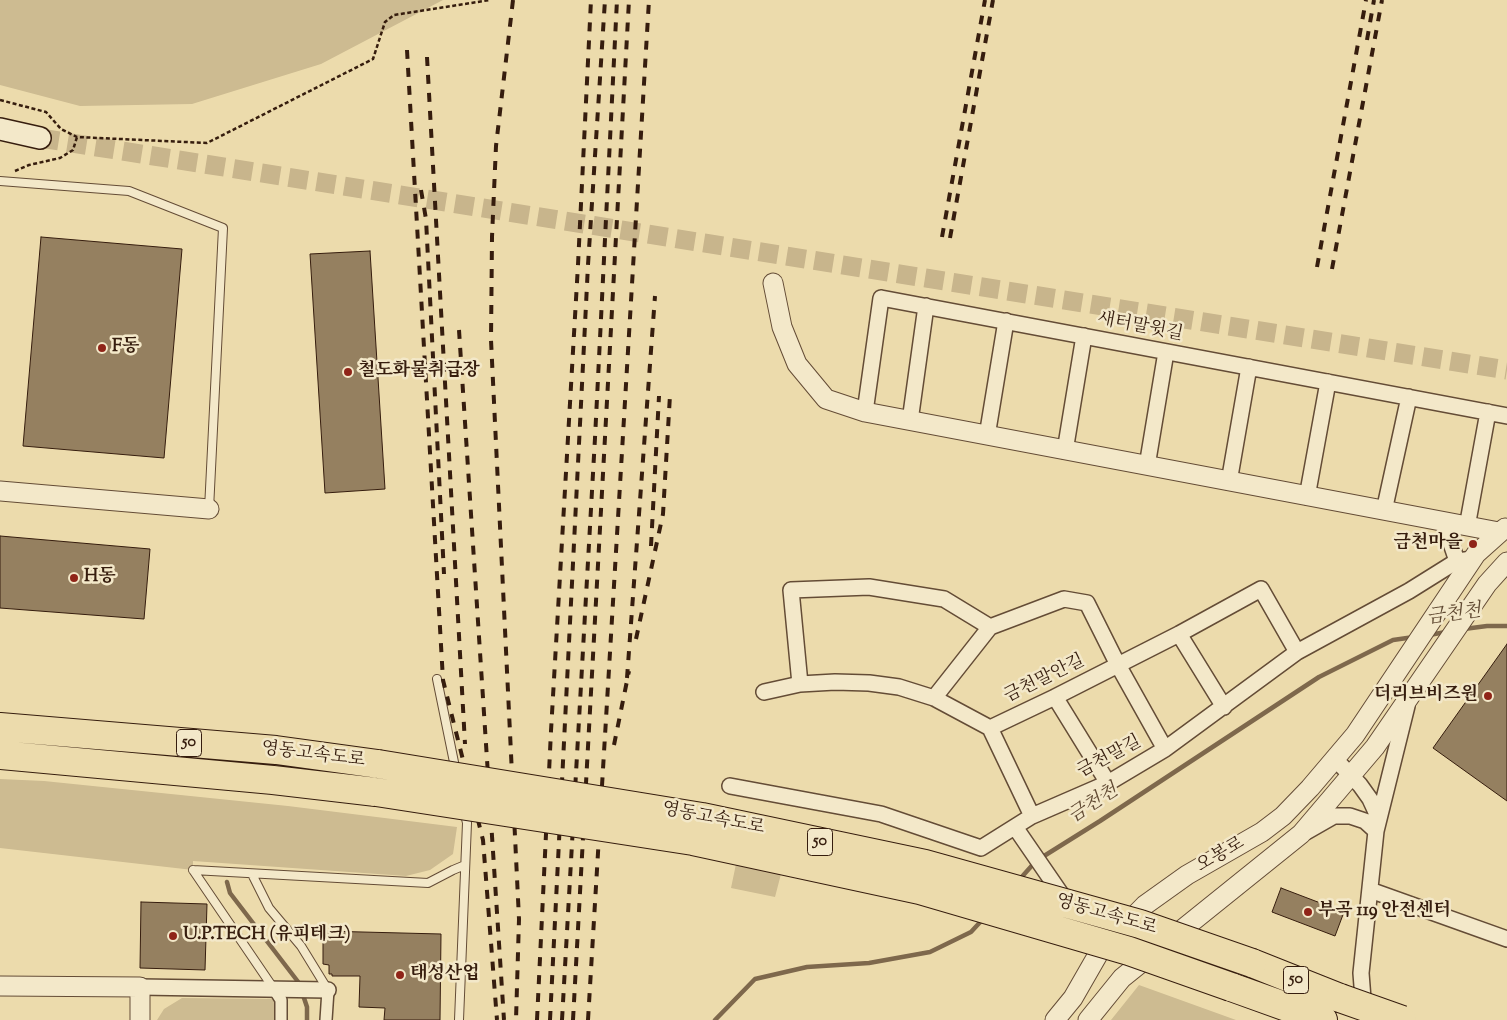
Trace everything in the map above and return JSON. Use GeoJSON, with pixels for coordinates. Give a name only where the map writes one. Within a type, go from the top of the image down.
{"type":"FeatureCollection","features":[{"type":"Feature","properties":{"kind":"highway","name":"영동고속도로"},"geometry":{"type":"LineString","coordinates":[[0,727],[276,750],[378,764],[702,817],[925,864],[1140,924],[1252,963],[1402,1020]]}},
{"type":"Feature","properties":{"kind":"highway","name":"영동고속도로"},"geometry":{"type":"LineString","coordinates":[[0,755],[273,780],[376,792],[693,841],[920,890],[1129,951],[1323,1020]]}},
{"type":"Feature","properties":{"kind":"main road"},"geometry":{"type":"LineString","coordinates":[[0,129],[40,138]]}},
{"type":"Feature","properties":{"kind":"street"},"geometry":{"type":"LineString","coordinates":[[773,283],[782,326],[797,364],[826,399],[865,412],[987,436],[1444,523],[1467,527],[1503,529]]}},
{"type":"Feature","properties":{"kind":"street","name":"새터말윗길"},"geometry":{"type":"LineString","coordinates":[[865,412],[881,298],[1507,416]]}},
{"type":"Feature","properties":{"kind":"street"},"geometry":{"type":"LineString","coordinates":[[910,421],[926,306]]}},
{"type":"Feature","properties":{"kind":"street"},"geometry":{"type":"LineString","coordinates":[[987,436],[1006,321]]}},
{"type":"Feature","properties":{"kind":"street"},"geometry":{"type":"LineString","coordinates":[[1066,451],[1084,336]]}},
{"type":"Feature","properties":{"kind":"street"},"geometry":{"type":"LineString","coordinates":[[1147,466],[1166,352]]}},
{"type":"Feature","properties":{"kind":"street"},"geometry":{"type":"LineString","coordinates":[[1229,482],[1249,367]]}},
{"type":"Feature","properties":{"kind":"street"},"geometry":{"type":"LineString","coordinates":[[1307,497],[1328,382]]}},
{"type":"Feature","properties":{"kind":"street"},"geometry":{"type":"LineString","coordinates":[[1384,512],[1409,397]]}},
{"type":"Feature","properties":{"kind":"street"},"geometry":{"type":"LineString","coordinates":[[1467,527],[1488,412]]}},
{"type":"Feature","properties":{"kind":"street"},"geometry":{"type":"LineString","coordinates":[[0,491],[209,509]]}},
{"type":"Feature","properties":{"kind":"street"},"geometry":{"type":"LineString","coordinates":[[1444,523],[1465,560],[1476,554],[1503,529]]}},
{"type":"Feature","properties":{"kind":"street","name":"오봉로"},"geometry":{"type":"LineString","coordinates":[[1055,1020],[1073,998],[1100,951],[1145,905],[1164,890],[1262,832],[1283,816],[1335,759],[1355,735],[1455,585],[1465,560]]}},
{"type":"Feature","properties":{"kind":"street","name":"금천말길"},"geometry":{"type":"LineString","coordinates":[[730,786],[881,814],[981,848],[1032,816],[1108,783],[1165,749],[1297,652],[1465,560]]}},
{"type":"Feature","properties":{"kind":"street","name":"오봉로"},"geometry":{"type":"LineString","coordinates":[[1088,1020],[1122,978],[1301,834],[1375,747],[1487,584],[1507,562]]}},
{"type":"Feature","properties":{"kind":"street"},"geometry":{"type":"LineString","coordinates":[[800,684],[791,590],[869,587],[944,599],[990,627]]}},
{"type":"Feature","properties":{"kind":"street","name":"금천말안길"},"geometry":{"type":"LineString","coordinates":[[990,728],[1179,634],[1262,589],[1297,652]]}},
{"type":"Feature","properties":{"kind":"street"},"geometry":{"type":"LineString","coordinates":[[934,698],[990,627],[1064,599],[1087,603],[1118,665],[1165,749]]}},
{"type":"Feature","properties":{"kind":"street"},"geometry":{"type":"LineString","coordinates":[[1179,634],[1224,707]]}},
{"type":"Feature","properties":{"kind":"street"},"geometry":{"type":"LineString","coordinates":[[764,692],[800,684],[869,683],[899,687],[934,698],[990,728],[1032,816]]}},
{"type":"Feature","properties":{"kind":"street"},"geometry":{"type":"LineString","coordinates":[[1055,697],[1108,783]]}},
{"type":"Feature","properties":{"kind":"street"},"geometry":{"type":"LineString","coordinates":[[1376,831],[1408,700]]}},
{"type":"Feature","properties":{"kind":"street"},"geometry":{"type":"LineString","coordinates":[[1335,759],[1352,776],[1370,800],[1376,812],[1376,831],[1361,973],[1365,1020]]}},
{"type":"Feature","properties":{"kind":"street"},"geometry":{"type":"LineString","coordinates":[[1301,834],[1334,816],[1350,816],[1365,821],[1376,831]]}},
{"type":"Feature","properties":{"kind":"street"},"geometry":{"type":"LineString","coordinates":[[1015,827],[1100,951]]}},
{"type":"Feature","properties":{"kind":"street"},"geometry":{"type":"LineString","coordinates":[[1370,890],[1507,939]]}},
{"type":"Feature","properties":{"kind":"street"},"geometry":{"type":"LineString","coordinates":[[0,986],[328,990],[326,1020]]}},
{"type":"Feature","properties":{"kind":"street"},"geometry":{"type":"LineString","coordinates":[[140,987],[140,1020]]}},
{"type":"Feature","properties":{"kind":"street"},"geometry":{"type":"LineString","coordinates":[[274,990],[281,1000],[281,1020]]}},
{"type":"Feature","properties":{"kind":"lane"},"geometry":{"type":"LineString","coordinates":[[0,181],[128,191],[223,228],[209,509]]}},
{"type":"Feature","properties":{"kind":"lane"},"geometry":{"type":"LineString","coordinates":[[437,679],[459,784]]}},
{"type":"Feature","properties":{"kind":"lane"},"geometry":{"type":"LineString","coordinates":[[459,1020],[467,822],[461,794]]}},
{"type":"Feature","properties":{"kind":"lane"},"geometry":{"type":"LineString","coordinates":[[274,990],[193,870],[428,883],[465,865]]}},
{"type":"Feature","properties":{"kind":"lane"},"geometry":{"type":"LineString","coordinates":[[252,874],[270,908],[301,946],[328,990]]}},
{"type":"Feature","properties":{"kind":"path"},"geometry":{"type":"LineString","coordinates":[[0,100],[46,112],[61,129],[76,137],[207,144],[373,59],[385,22],[394,15],[490,0]]}},
{"type":"Feature","properties":{"kind":"path"},"geometry":{"type":"LineString","coordinates":[[7,174],[30,165],[60,158],[73,150],[76,137]]}},
{"type":"Feature","properties":{"kind":"shaded area"},"geometry":{"type":"Polygon","coordinates":[[[0,0],[443,0],[321,64],[192,104],[80,106],[0,85],[0,0]]]}},
{"type":"Feature","properties":{"kind":"shaded area"},"geometry":{"type":"Polygon","coordinates":[[[0,779],[44,781],[288,806],[457,827],[453,854],[430,870],[406,876],[193,861],[193,870],[0,848],[0,779]]]}},
{"type":"Feature","properties":{"kind":"shaded area"},"geometry":{"type":"Polygon","coordinates":[[[736,864],[781,874],[775,897],[731,888],[736,864]]]}},
{"type":"Feature","properties":{"kind":"shaded area"},"geometry":{"type":"Polygon","coordinates":[[[1139,985],[1236,1020],[1111,1020],[1139,985]]]}},
{"type":"Feature","properties":{"kind":"shaded area"},"geometry":{"type":"Polygon","coordinates":[[[182,998],[274,999],[277,1001],[278,1020],[157,1020],[164,1009],[182,998]]]}},
{"type":"Feature","properties":{"kind":"building","name":"F동"},"geometry":{"type":"Polygon","coordinates":[[[41,237],[182,249],[164,458],[23,446],[41,237]]]}},
{"type":"Feature","properties":{"kind":"building","name":"철도화물취급장"},"geometry":{"type":"Polygon","coordinates":[[[370,251],[385,489],[325,493],[310,254],[370,251]]]}},
{"type":"Feature","properties":{"kind":"building","name":"H동"},"geometry":{"type":"Polygon","coordinates":[[[0,536],[150,549],[144,619],[0,608],[0,536]]]}},
{"type":"Feature","properties":{"kind":"building","name":"더리브비즈원"},"geometry":{"type":"Polygon","coordinates":[[[1507,644],[1507,801],[1433,748],[1507,644]]]}},
{"type":"Feature","properties":{"kind":"building","name":"부곡 119 안전센터"},"geometry":{"type":"Polygon","coordinates":[[[1281,888],[1344,912],[1335,936],[1272,912],[1281,888]]]}},
{"type":"Feature","properties":{"kind":"building","name":"U.P.TECH (유피테크)"},"geometry":{"type":"Polygon","coordinates":[[[141,902],[207,904],[205,970],[140,968],[141,902]]]}},
{"type":"Feature","properties":{"kind":"building","name":"태성산업"},"geometry":{"type":"Polygon","coordinates":[[[323,931],[441,934],[440,1020],[384,1020],[385,1008],[359,1007],[360,976],[332,976],[332,974],[329,974],[329,965],[323,964],[323,931]]]}},
{"type":"Feature","properties":{"kind":"waterway","name":"금천천"},"geometry":{"type":"LineString","coordinates":[[1464,629],[1507,626]]}},
{"type":"Feature","properties":{"kind":"waterway","name":"금천천"},"geometry":{"type":"LineString","coordinates":[[1429,635],[1446,632]]}},
{"type":"Feature","properties":{"kind":"waterway","name":"금천천"},"geometry":{"type":"LineString","coordinates":[[1019,880],[1036,861],[1319,677],[1393,640],[1414,637]]}},
{"type":"Feature","properties":{"kind":"waterway"},"geometry":{"type":"LineString","coordinates":[[227,882],[230,893],[299,983],[307,1007],[307,1020]]}},
{"type":"Feature","properties":{"kind":"waterway","name":"금천천"},"geometry":{"type":"LineString","coordinates":[[715,1020],[755,979],[807,967],[869,963],[930,952],[971,932],[983,919]]}},
{"type":"Feature","properties":{"kind":"tunnel"},"geometry":{"type":"LineString","coordinates":[[40,138],[1507,370]]}},
{"type":"Feature","properties":{"kind":"railway"},"geometry":{"type":"LineString","coordinates":[[513,0],[496,146],[492,237],[491,340],[519,919],[516,1020]]}},
{"type":"Feature","properties":{"kind":"railway"},"geometry":{"type":"LineString","coordinates":[[537,1020],[591,0]]}},
{"type":"Feature","properties":{"kind":"railway"},"geometry":{"type":"LineString","coordinates":[[550,1020],[588,265],[605,0]]}},
{"type":"Feature","properties":{"kind":"railway"},"geometry":{"type":"LineString","coordinates":[[562,1020],[595,438],[617,0]]}},
{"type":"Feature","properties":{"kind":"railway"},"geometry":{"type":"LineString","coordinates":[[573,1020],[629,0]]}},
{"type":"Feature","properties":{"kind":"railway"},"geometry":{"type":"LineString","coordinates":[[588,1020],[649,0]]}},
{"type":"Feature","properties":{"kind":"railway"},"geometry":{"type":"LineString","coordinates":[[942,237],[985,0]]}},
{"type":"Feature","properties":{"kind":"railway"},"geometry":{"type":"LineString","coordinates":[[950,238],[993,0]]}},
{"type":"Feature","properties":{"kind":"railway"},"geometry":{"type":"LineString","coordinates":[[1317,267],[1366,0]]}},
{"type":"Feature","properties":{"kind":"railway"},"geometry":{"type":"LineString","coordinates":[[1367,40],[1374,0]]}},
{"type":"Feature","properties":{"kind":"railway"},"geometry":{"type":"LineString","coordinates":[[1332,269],[1382,0]]}},
{"type":"Feature","properties":{"kind":"railway"},"geometry":{"type":"LineString","coordinates":[[407,50],[443,680],[483,840],[497,1020]]}},
{"type":"Feature","properties":{"kind":"railway"},"geometry":{"type":"LineString","coordinates":[[427,57],[465,744]]}},
{"type":"Feature","properties":{"kind":"railway"},"geometry":{"type":"LineString","coordinates":[[421,190],[426,219],[444,574]]}},
{"type":"Feature","properties":{"kind":"railway"},"geometry":{"type":"LineString","coordinates":[[627,678],[655,296]]}},
{"type":"Feature","properties":{"kind":"railway"},"geometry":{"type":"LineString","coordinates":[[459,330],[504,1020]]}},
{"type":"Feature","properties":{"kind":"railway"},"geometry":{"type":"LineString","coordinates":[[636,639],[663,514],[670,395]]}},
{"type":"Feature","properties":{"kind":"railway"},"geometry":{"type":"LineString","coordinates":[[651,546],[659,396]]}},
{"type":"Feature","properties":{"kind":"railway"},"geometry":{"type":"LineString","coordinates":[[614,745],[629,671]]}},
{"type":"Feature","properties":{"kind":"place","name":"F동"},"geometry":{"type":"Point","coordinates":[102,348]}},
{"type":"Feature","properties":{"kind":"place","name":"철도화물취급장"},"geometry":{"type":"Point","coordinates":[348,372]}},
{"type":"Feature","properties":{"kind":"place","name":"금천마을"},"geometry":{"type":"Point","coordinates":[1473,544]}},
{"type":"Feature","properties":{"kind":"place","name":"H동"},"geometry":{"type":"Point","coordinates":[74,578]}},
{"type":"Feature","properties":{"kind":"place","name":"더리브비즈원"},"geometry":{"type":"Point","coordinates":[1488,696]}},
{"type":"Feature","properties":{"kind":"place","name":"부곡 119 안전센터"},"geometry":{"type":"Point","coordinates":[1308,912]}},
{"type":"Feature","properties":{"kind":"place","name":"U.P.TECH (유피테크)"},"geometry":{"type":"Point","coordinates":[173,936]}},
{"type":"Feature","properties":{"kind":"place","name":"태성산업"},"geometry":{"type":"Point","coordinates":[400,975]}}]}
